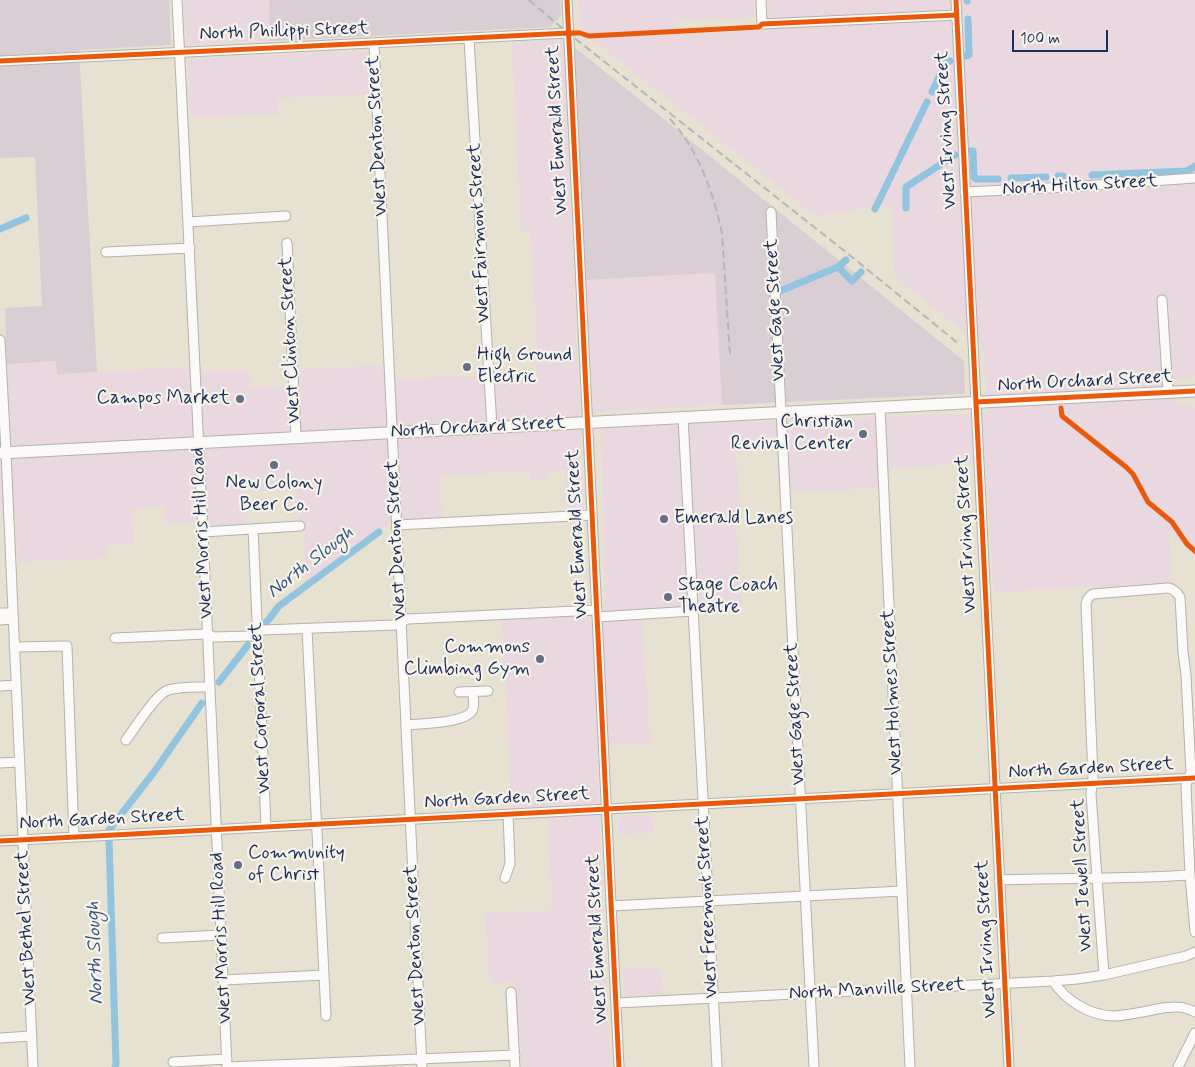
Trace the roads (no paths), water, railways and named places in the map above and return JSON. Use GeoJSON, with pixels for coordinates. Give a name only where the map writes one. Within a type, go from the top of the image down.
{"type":"FeatureCollection","features":[{"type":"Feature","properties":{"kind":"main road","name":"North Orchard Street"},"geometry":{"type":"LineString","coordinates":[[3,452],[1195,391]]}},
{"type":"Feature","properties":{"kind":"main road"},"geometry":{"type":"LineString","coordinates":[[1174,392],[1195,396]]}},
{"type":"Feature","properties":{"kind":"street","name":"West Morris Hill Road"},"geometry":{"type":"LineString","coordinates":[[177,0],[227,1064]]}},
{"type":"Feature","properties":{"kind":"street","name":"West Emerald Street"},"geometry":{"type":"LineString","coordinates":[[567,0],[619,1067]]}},
{"type":"Feature","properties":{"kind":"street"},"geometry":{"type":"LineString","coordinates":[[761,0],[762,24],[956,15]]}},
{"type":"Feature","properties":{"kind":"street","name":"West Irving Street"},"geometry":{"type":"LineString","coordinates":[[956,0],[1009,1067]]}},
{"type":"Feature","properties":{"kind":"street","name":"North Phillippi Street"},"geometry":{"type":"LineString","coordinates":[[0,61],[568,33]]}},
{"type":"Feature","properties":{"kind":"street","name":"West Fairmont Street"},"geometry":{"type":"LineString","coordinates":[[469,39],[492,427]]}},
{"type":"Feature","properties":{"kind":"street","name":"West Denton Street"},"geometry":{"type":"LineString","coordinates":[[374,44],[422,1063]]}},
{"type":"Feature","properties":{"kind":"street","name":"North Hilton Street"},"geometry":{"type":"LineString","coordinates":[[965,192],[1195,178]]}},
{"type":"Feature","properties":{"kind":"street","name":"West Gage Street"},"geometry":{"type":"LineString","coordinates":[[771,212],[814,1067]]}},
{"type":"Feature","properties":{"kind":"street"},"geometry":{"type":"LineString","coordinates":[[188,222],[286,216]]}},
{"type":"Feature","properties":{"kind":"street","name":"West Clinton Street"},"geometry":{"type":"LineString","coordinates":[[287,243],[296,437]]}},
{"type":"Feature","properties":{"kind":"street"},"geometry":{"type":"LineString","coordinates":[[106,252],[190,248]]}},
{"type":"Feature","properties":{"kind":"street"},"geometry":{"type":"LineString","coordinates":[[1162,300],[1174,392]]}},
{"type":"Feature","properties":{"kind":"street","name":"West Bethel Street"},"geometry":{"type":"LineString","coordinates":[[0,340],[3,452],[13,616],[33,1067]]}},
{"type":"Feature","properties":{"kind":"street","name":"West Holmes Street"},"geometry":{"type":"LineString","coordinates":[[880,407],[910,1067]]}},
{"type":"Feature","properties":{"kind":"street","name":"West Freemont Street"},"geometry":{"type":"LineString","coordinates":[[683,417],[717,1067]]}},
{"type":"Feature","properties":{"kind":"street"},"geometry":{"type":"LineString","coordinates":[[397,525],[592,516]]}},
{"type":"Feature","properties":{"kind":"street"},"geometry":{"type":"LineString","coordinates":[[203,532],[300,526]]}},
{"type":"Feature","properties":{"kind":"street","name":"West Corporal Street"},"geometry":{"type":"LineString","coordinates":[[253,529],[266,827]]}},
{"type":"Feature","properties":{"kind":"street","name":"West Jewell Street"},"geometry":{"type":"LineString","coordinates":[[1104,975],[1091,794],[1093,783],[1087,599],[1098,593],[1168,588],[1177,592],[1181,604],[1183,652],[1191,684]]}},
{"type":"Feature","properties":{"kind":"street"},"geometry":{"type":"LineString","coordinates":[[115,638],[207,634],[214,637],[251,636],[263,630],[395,625],[408,619],[693,611]]}},
{"type":"Feature","properties":{"kind":"street"},"geometry":{"type":"LineString","coordinates":[[0,613],[13,616]]}},
{"type":"Feature","properties":{"kind":"street"},"geometry":{"type":"LineString","coordinates":[[0,620],[13,616]]}},
{"type":"Feature","properties":{"kind":"street"},"geometry":{"type":"LineString","coordinates":[[307,629],[326,1016]]}},
{"type":"Feature","properties":{"kind":"street"},"geometry":{"type":"LineString","coordinates":[[14,647],[67,646],[74,837]]}},
{"type":"Feature","properties":{"kind":"street"},"geometry":{"type":"LineString","coordinates":[[1191,684],[1192,778],[1186,786],[1195,932]]}},
{"type":"Feature","properties":{"kind":"street"},"geometry":{"type":"LineString","coordinates":[[0,686],[16,685]]}},
{"type":"Feature","properties":{"kind":"street"},"geometry":{"type":"LineString","coordinates":[[126,740],[155,700],[166,691],[176,688],[210,687]]}},
{"type":"Feature","properties":{"kind":"street"},"geometry":{"type":"LineString","coordinates":[[459,692],[488,691]]}},
{"type":"Feature","properties":{"kind":"street"},"geometry":{"type":"LineString","coordinates":[[406,725],[440,723],[466,717],[472,712],[473,692]]}},
{"type":"Feature","properties":{"kind":"street"},"geometry":{"type":"LineString","coordinates":[[0,763],[19,762]]}},
{"type":"Feature","properties":{"kind":"street","name":"North Garden Street"},"geometry":{"type":"LineString","coordinates":[[0,840],[1192,778]]}},
{"type":"Feature","properties":{"kind":"street"},"geometry":{"type":"LineString","coordinates":[[505,878],[510,864],[508,814]]}},
{"type":"Feature","properties":{"kind":"street"},"geometry":{"type":"LineString","coordinates":[[999,880],[1144,878],[1190,875]]}},
{"type":"Feature","properties":{"kind":"street"},"geometry":{"type":"LineString","coordinates":[[611,906],[902,891]]}},
{"type":"Feature","properties":{"kind":"street"},"geometry":{"type":"LineString","coordinates":[[162,938],[221,935]]}},
{"type":"Feature","properties":{"kind":"street","name":"North Manville Street"},"geometry":{"type":"LineString","coordinates":[[616,1004],[1077,979],[1104,975],[1186,956],[1195,952]]}},
{"type":"Feature","properties":{"kind":"street"},"geometry":{"type":"LineString","coordinates":[[224,980],[324,975]]}},
{"type":"Feature","properties":{"kind":"street"},"geometry":{"type":"LineString","coordinates":[[1052,981],[1074,1003],[1100,1014],[1126,1015],[1167,1007],[1180,1007],[1195,1012]]}},
{"type":"Feature","properties":{"kind":"street"},"geometry":{"type":"LineString","coordinates":[[511,992],[515,1067]]}},
{"type":"Feature","properties":{"kind":"street"},"geometry":{"type":"LineString","coordinates":[[1178,1067],[1195,1034]]}},
{"type":"Feature","properties":{"kind":"street"},"geometry":{"type":"LineString","coordinates":[[0,1038],[32,1036]]}},
{"type":"Feature","properties":{"kind":"street"},"geometry":{"type":"LineString","coordinates":[[173,1062],[319,1065],[422,1063],[515,1055]]}},
{"type":"Feature","properties":{"kind":"waterway","name":"North Slough"},"geometry":{"type":"LineString","coordinates":[[965,56],[969,55],[968,19]]}},
{"type":"Feature","properties":{"kind":"waterway","name":"North Slough"},"geometry":{"type":"LineString","coordinates":[[932,92],[945,64],[950,61]]}},
{"type":"Feature","properties":{"kind":"waterway","name":"North Slough"},"geometry":{"type":"LineString","coordinates":[[875,209],[927,102]]}},
{"type":"Feature","properties":{"kind":"waterway"},"geometry":{"type":"LineString","coordinates":[[970,151],[973,151],[974,177],[976,179],[998,179]]}},
{"type":"Feature","properties":{"kind":"waterway"},"geometry":{"type":"LineString","coordinates":[[906,208],[906,187],[955,155]]}},
{"type":"Feature","properties":{"kind":"waterway"},"geometry":{"type":"LineString","coordinates":[[1092,175],[1187,171],[1195,166]]}},
{"type":"Feature","properties":{"kind":"waterway"},"geometry":{"type":"LineString","coordinates":[[1058,176],[1063,176]]}},
{"type":"Feature","properties":{"kind":"waterway"},"geometry":{"type":"LineString","coordinates":[[1011,178],[1046,177]]}},
{"type":"Feature","properties":{"kind":"waterway"},"geometry":{"type":"LineString","coordinates":[[0,229],[26,218]]}},
{"type":"Feature","properties":{"kind":"waterway","name":"North Slough"},"geometry":{"type":"LineString","coordinates":[[780,291],[838,267],[846,260]]}},
{"type":"Feature","properties":{"kind":"waterway"},"geometry":{"type":"LineString","coordinates":[[838,267],[852,281],[861,272]]}},
{"type":"Feature","properties":{"kind":"waterway","name":"North Slough"},"geometry":{"type":"LineString","coordinates":[[266,623],[279,606],[379,532]]}},
{"type":"Feature","properties":{"kind":"waterway","name":"North Slough"},"geometry":{"type":"LineString","coordinates":[[219,682],[248,645]]}},
{"type":"Feature","properties":{"kind":"waterway","name":"North Slough"},"geometry":{"type":"LineString","coordinates":[[109,830],[154,772],[202,703]]}},
{"type":"Feature","properties":{"kind":"waterway","name":"North Slough"},"geometry":{"type":"LineString","coordinates":[[109,839],[115,1067]]}},
{"type":"Feature","properties":{"kind":"railway"},"geometry":{"type":"LineString","coordinates":[[529,0],[959,344]]}},
{"type":"Feature","properties":{"kind":"railway"},"geometry":{"type":"LineString","coordinates":[[670,119],[689,145],[704,173],[722,233],[730,355]]}},
{"type":"Feature","properties":{"kind":"place","name":"High Ground Electric"},"geometry":{"type":"Point","coordinates":[467,367]}},
{"type":"Feature","properties":{"kind":"place","name":"Campos Market"},"geometry":{"type":"Point","coordinates":[240,399]}},
{"type":"Feature","properties":{"kind":"place","name":"Christian Revival Center"},"geometry":{"type":"Point","coordinates":[863,434]}},
{"type":"Feature","properties":{"kind":"place","name":"New Colony Beer Co."},"geometry":{"type":"Point","coordinates":[274,465]}},
{"type":"Feature","properties":{"kind":"place","name":"Emerald Lanes"},"geometry":{"type":"Point","coordinates":[664,519]}},
{"type":"Feature","properties":{"kind":"place","name":"Stage Coach Theatre"},"geometry":{"type":"Point","coordinates":[668,597]}},
{"type":"Feature","properties":{"kind":"place","name":"Commons Climbing Gym"},"geometry":{"type":"Point","coordinates":[540,659]}},
{"type":"Feature","properties":{"kind":"place","name":"Community of Christ"},"geometry":{"type":"Point","coordinates":[238,865]}}]}
